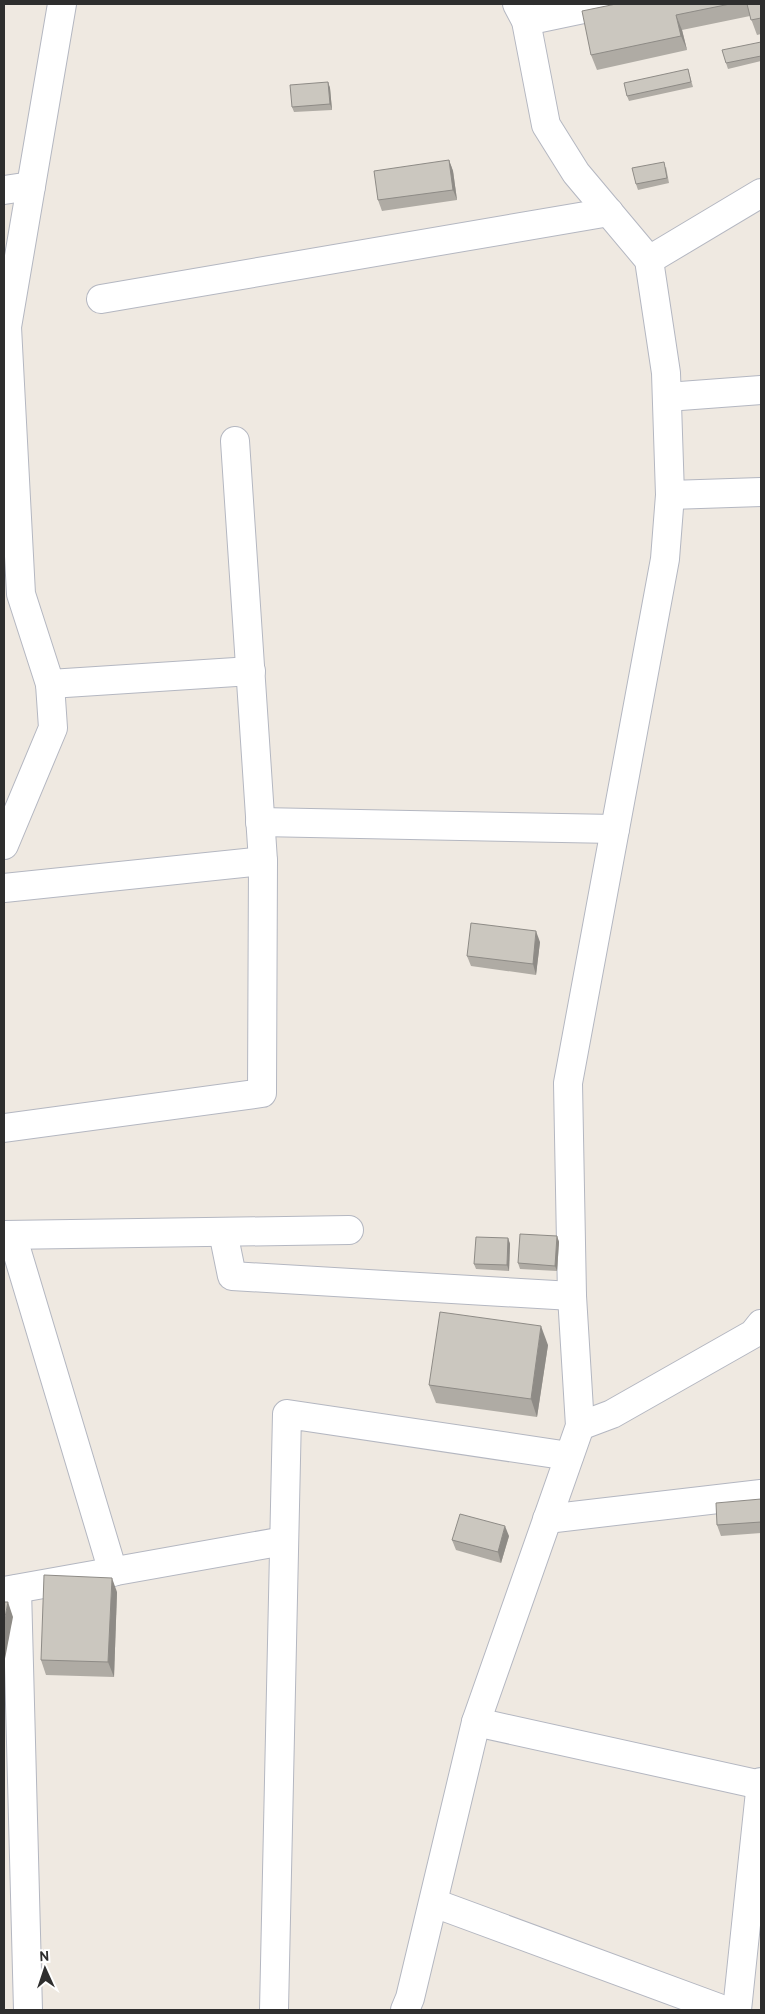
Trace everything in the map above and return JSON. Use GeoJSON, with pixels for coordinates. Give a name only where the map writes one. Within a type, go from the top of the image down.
{"type":"FeatureCollection","features":[{"type":"Feature","properties":{"kind":"street"},"geometry":{"type":"LineString","coordinates":[[4,845],[53,728],[50,684],[21,594],[5,327],[62,4]]}},
{"type":"Feature","properties":{"kind":"street"},"geometry":{"type":"LineString","coordinates":[[405,2010],[410,1998],[434,1903],[476,1722],[580,1426],[572,1296],[568,1083],[665,559],[670,495],[667,397],[666,373],[649,260],[576,173],[546,125],[522,12],[607,4]]}},
{"type":"Feature","properties":{"kind":"street"},"geometry":{"type":"LineString","coordinates":[[4,190],[31,186]]}},
{"type":"Feature","properties":{"kind":"street"},"geometry":{"type":"LineString","coordinates":[[649,260],[761,193]]}},
{"type":"Feature","properties":{"kind":"street"},"geometry":{"type":"LineString","coordinates":[[101,299],[609,212]]}},
{"type":"Feature","properties":{"kind":"street"},"geometry":{"type":"LineString","coordinates":[[667,397],[761,390]]}},
{"type":"Feature","properties":{"kind":"street"},"geometry":{"type":"LineString","coordinates":[[4,1128],[262,1093],[262,862],[235,440]]}},
{"type":"Feature","properties":{"kind":"street"},"geometry":{"type":"LineString","coordinates":[[670,495],[761,492]]}},
{"type":"Feature","properties":{"kind":"street"},"geometry":{"type":"LineString","coordinates":[[50,684],[250,671]]}},
{"type":"Feature","properties":{"kind":"street"},"geometry":{"type":"LineString","coordinates":[[260,822],[615,829]]}},
{"type":"Feature","properties":{"kind":"street"},"geometry":{"type":"LineString","coordinates":[[4,888],[262,862]]}},
{"type":"Feature","properties":{"kind":"street"},"geometry":{"type":"LineString","coordinates":[[114,1572],[8,1235],[349,1230]]}},
{"type":"Feature","properties":{"kind":"street"},"geometry":{"type":"LineString","coordinates":[[224,1232],[232,1276],[572,1296]]}},
{"type":"Feature","properties":{"kind":"street"},"geometry":{"type":"LineString","coordinates":[[580,1426],[612,1414],[753,1334],[761,1324]]}},
{"type":"Feature","properties":{"kind":"street"},"geometry":{"type":"LineString","coordinates":[[274,2010],[287,1414],[569,1456]]}},
{"type":"Feature","properties":{"kind":"street"},"geometry":{"type":"LineString","coordinates":[[547,1519],[761,1494]]}},
{"type":"Feature","properties":{"kind":"street"},"geometry":{"type":"LineString","coordinates":[[28,2010],[11,1590],[284,1541]]}},
{"type":"Feature","properties":{"kind":"street"},"geometry":{"type":"LineString","coordinates":[[434,1903],[740,2003],[761,1784],[476,1722]]}},
{"type":"Feature","properties":{"kind":"building"},"geometry":{"type":"Polygon","coordinates":[[[616,4],[730,4],[676,15],[681,36],[591,55],[582,11],[616,4]]]}},
{"type":"Feature","properties":{"kind":"building"},"geometry":{"type":"Polygon","coordinates":[[[747,4],[761,4],[761,18],[751,20],[747,4]]]}},
{"type":"Feature","properties":{"kind":"building"},"geometry":{"type":"Polygon","coordinates":[[[761,42],[761,56],[726,63],[722,50],[761,42]]]}},
{"type":"Feature","properties":{"kind":"building"},"geometry":{"type":"Polygon","coordinates":[[[688,69],[691,82],[627,96],[624,83],[688,69]]]}},
{"type":"Feature","properties":{"kind":"building"},"geometry":{"type":"Polygon","coordinates":[[[328,82],[330,104],[292,107],[290,85],[328,82]]]}},
{"type":"Feature","properties":{"kind":"building"},"geometry":{"type":"Polygon","coordinates":[[[449,160],[453,190],[378,200],[374,171],[449,160]]]}},
{"type":"Feature","properties":{"kind":"building"},"geometry":{"type":"Polygon","coordinates":[[[664,162],[667,178],[636,184],[632,168],[664,162]]]}},
{"type":"Feature","properties":{"kind":"building"},"geometry":{"type":"Polygon","coordinates":[[[471,923],[536,931],[533,964],[467,956],[471,923]]]}},
{"type":"Feature","properties":{"kind":"building"},"geometry":{"type":"Polygon","coordinates":[[[520,1234],[557,1236],[555,1266],[518,1263],[520,1234]]]}},
{"type":"Feature","properties":{"kind":"building"},"geometry":{"type":"Polygon","coordinates":[[[476,1237],[508,1238],[507,1265],[474,1264],[476,1237]]]}},
{"type":"Feature","properties":{"kind":"building"},"geometry":{"type":"Polygon","coordinates":[[[440,1312],[541,1326],[531,1399],[429,1385],[440,1312]]]}},
{"type":"Feature","properties":{"kind":"building"},"geometry":{"type":"Polygon","coordinates":[[[761,1499],[761,1522],[717,1525],[716,1503],[761,1499]]]}},
{"type":"Feature","properties":{"kind":"building"},"geometry":{"type":"Polygon","coordinates":[[[460,1514],[505,1526],[498,1552],[452,1540],[460,1514]]]}},
{"type":"Feature","properties":{"kind":"building"},"geometry":{"type":"Polygon","coordinates":[[[44,1575],[112,1578],[108,1662],[41,1660],[44,1575]]]}},
{"type":"Feature","properties":{"kind":"building"},"geometry":{"type":"Polygon","coordinates":[[[4,1602],[8,1602],[4,1622],[4,1602]]]}}]}
